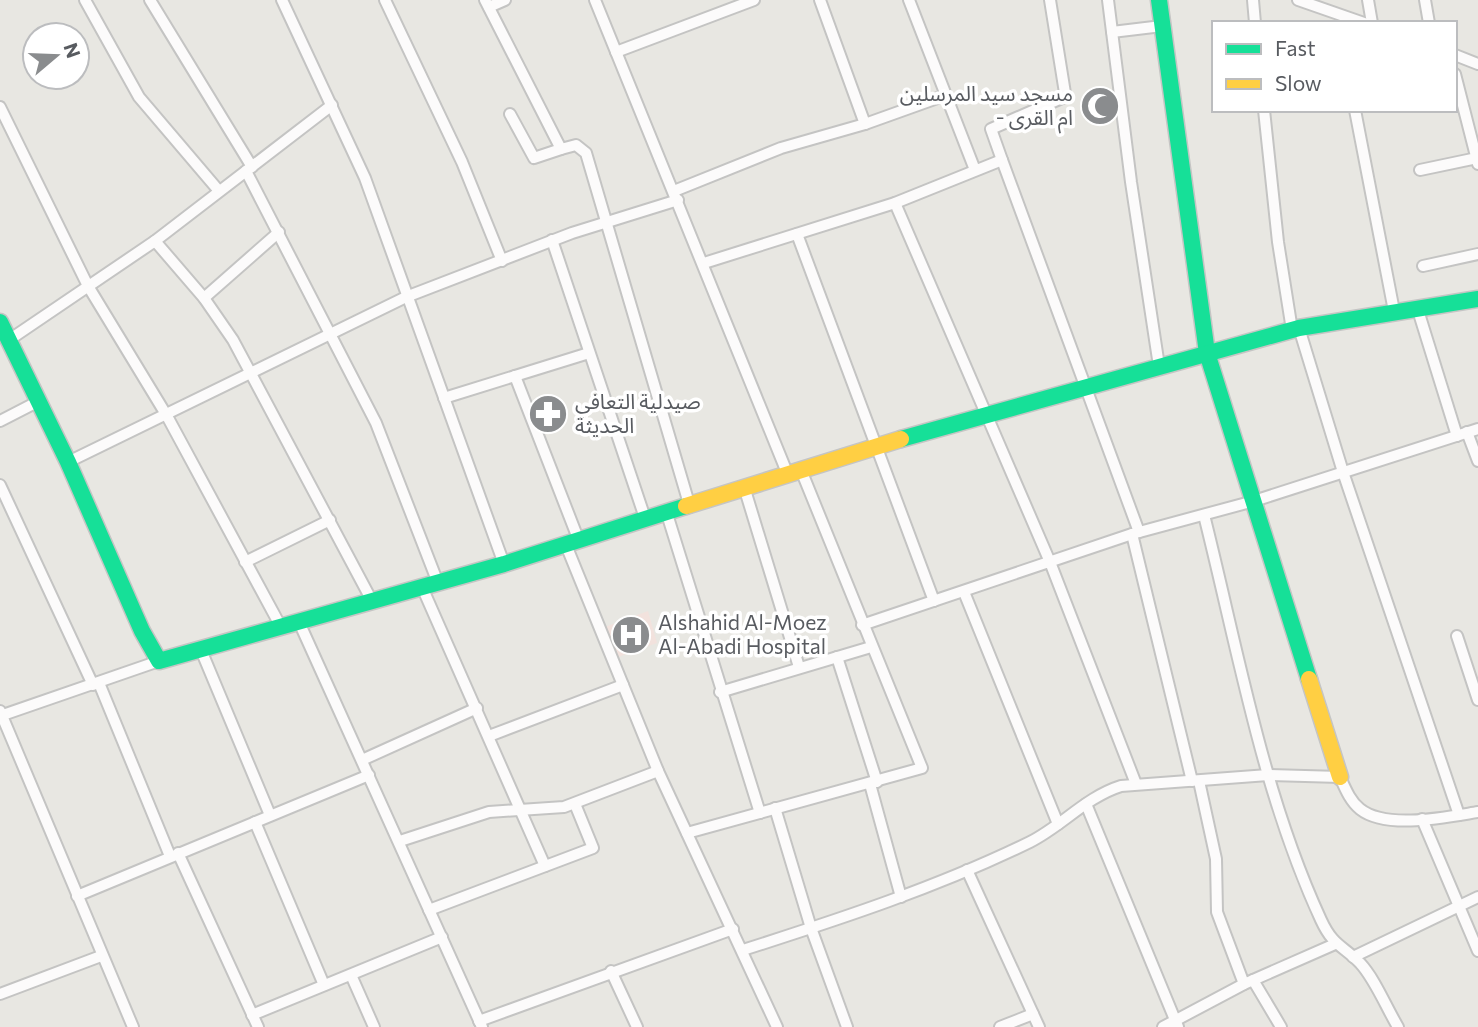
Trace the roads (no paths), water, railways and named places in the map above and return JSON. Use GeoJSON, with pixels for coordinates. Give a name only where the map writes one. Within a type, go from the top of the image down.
{"type":"FeatureCollection","features":[{"type":"Feature","properties":{"kind":"street"},"geometry":{"type":"LineString","coordinates":[[85,0],[139,97],[219,191]]}},
{"type":"Feature","properties":{"kind":"street"},"geometry":{"type":"LineString","coordinates":[[149,0],[249,169],[376,423],[430,585],[477,708],[545,866]]}},
{"type":"Feature","properties":{"kind":"street"},"geometry":{"type":"LineString","coordinates":[[282,0],[365,178],[504,564]]}},
{"type":"Feature","properties":{"kind":"street"},"geometry":{"type":"LineString","coordinates":[[385,0],[462,162],[502,261]]}},
{"type":"Feature","properties":{"kind":"street"},"geometry":{"type":"LineString","coordinates":[[505,0],[487,4],[561,149]]}},
{"type":"Feature","properties":{"kind":"street"},"geometry":{"type":"LineString","coordinates":[[595,0],[704,263],[922,764],[918,772],[687,833]]}},
{"type":"Feature","properties":{"kind":"street"},"geometry":{"type":"LineString","coordinates":[[616,52],[754,0]]}},
{"type":"Feature","properties":{"kind":"street"},"geometry":{"type":"LineString","coordinates":[[820,0],[865,124]]}},
{"type":"Feature","properties":{"kind":"street"},"geometry":{"type":"LineString","coordinates":[[909,0],[975,170]]}},
{"type":"Feature","properties":{"kind":"street"},"geometry":{"type":"LineString","coordinates":[[1050,0],[1064,96],[991,129],[1087,387],[1136,533],[1216,859],[1217,912],[1248,982],[1282,1027]]}},
{"type":"Feature","properties":{"kind":"street"},"geometry":{"type":"LineString","coordinates":[[1108,0],[1159,366]]}},
{"type":"Feature","properties":{"kind":"street"},"geometry":{"type":"LineString","coordinates":[[1158,0],[1207,354],[1300,658],[1340,777],[1350,799],[1377,819],[1422,819],[1478,812]]}},
{"type":"Feature","properties":{"kind":"street"},"geometry":{"type":"LineString","coordinates":[[1253,0],[1255,21]]}},
{"type":"Feature","properties":{"kind":"street"},"geometry":{"type":"LineString","coordinates":[[1298,0],[1336,18]]}},
{"type":"Feature","properties":{"kind":"street"},"geometry":{"type":"LineString","coordinates":[[1368,0],[1372,21]]}},
{"type":"Feature","properties":{"kind":"street"},"geometry":{"type":"LineString","coordinates":[[1425,0],[1429,21]]}},
{"type":"Feature","properties":{"kind":"street"},"geometry":{"type":"LineString","coordinates":[[1112,32],[1162,26]]}},
{"type":"Feature","properties":{"kind":"street"},"geometry":{"type":"LineString","coordinates":[[1457,56],[1478,64]]}},
{"type":"Feature","properties":{"kind":"street"},"geometry":{"type":"LineString","coordinates":[[1420,170],[1477,161],[1457,82]]}},
{"type":"Feature","properties":{"kind":"street"},"geometry":{"type":"LineString","coordinates":[[68,462],[406,297],[552,240],[676,196],[781,148],[865,124],[946,94]]}},
{"type":"Feature","properties":{"kind":"street"},"geometry":{"type":"LineString","coordinates":[[9,340],[155,241],[332,105]]}},
{"type":"Feature","properties":{"kind":"street"},"geometry":{"type":"LineString","coordinates":[[0,107],[88,286],[167,416],[281,627]]}},
{"type":"Feature","properties":{"kind":"street"},"geometry":{"type":"LineString","coordinates":[[1264,112],[1278,242],[1296,329],[1459,815]]}},
{"type":"Feature","properties":{"kind":"street"},"geometry":{"type":"LineString","coordinates":[[1354,112],[1394,310]]}},
{"type":"Feature","properties":{"kind":"street"},"geometry":{"type":"LineString","coordinates":[[510,114],[534,159],[576,145],[584,149],[690,506]]}},
{"type":"Feature","properties":{"kind":"street"},"geometry":{"type":"LineString","coordinates":[[704,263],[895,202],[1002,160]]}},
{"type":"Feature","properties":{"kind":"street"},"geometry":{"type":"LineString","coordinates":[[895,202],[1050,562],[1136,784]]}},
{"type":"Feature","properties":{"kind":"street"},"geometry":{"type":"LineString","coordinates":[[204,298],[279,232]]}},
{"type":"Feature","properties":{"kind":"street"},"geometry":{"type":"LineString","coordinates":[[797,234],[934,601]]}},
{"type":"Feature","properties":{"kind":"street"},"geometry":{"type":"LineString","coordinates":[[552,240],[646,521]]}},
{"type":"Feature","properties":{"kind":"street"},"geometry":{"type":"LineString","coordinates":[[155,241],[204,298],[252,374],[372,601]]}},
{"type":"Feature","properties":{"kind":"street"},"geometry":{"type":"LineString","coordinates":[[1423,266],[1478,254]]}},
{"type":"Feature","properties":{"kind":"street"},"geometry":{"type":"LineString","coordinates":[[133,1027],[1,714],[159,661],[504,564],[876,446],[988,414],[1296,329],[1394,310],[1478,299]]}},
{"type":"Feature","properties":{"kind":"street"},"geometry":{"type":"LineString","coordinates":[[1417,307],[1478,461]]}},
{"type":"Feature","properties":{"kind":"street"},"geometry":{"type":"LineString","coordinates":[[0,322],[68,462],[136,618],[159,661]]}},
{"type":"Feature","properties":{"kind":"street"},"geometry":{"type":"LineString","coordinates":[[444,398],[589,353]]}},
{"type":"Feature","properties":{"kind":"street"},"geometry":{"type":"LineString","coordinates":[[515,376],[623,685],[659,771],[777,1027]]}},
{"type":"Feature","properties":{"kind":"street"},"geometry":{"type":"LineString","coordinates":[[0,421],[39,401]]}},
{"type":"Feature","properties":{"kind":"street"},"geometry":{"type":"LineString","coordinates":[[862,625],[1136,533],[1254,501],[1467,432]]}},
{"type":"Feature","properties":{"kind":"street"},"geometry":{"type":"LineString","coordinates":[[0,485],[258,1027]]}},
{"type":"Feature","properties":{"kind":"street"},"geometry":{"type":"LineString","coordinates":[[745,489],[799,667]]}},
{"type":"Feature","properties":{"kind":"street"},"geometry":{"type":"LineString","coordinates":[[667,514],[720,692],[760,813]]}},
{"type":"Feature","properties":{"kind":"street"},"geometry":{"type":"LineString","coordinates":[[1204,515],[1268,775],[1292,848],[1321,919],[1335,944],[1362,964],[1398,1027]]}},
{"type":"Feature","properties":{"kind":"street"},"geometry":{"type":"LineString","coordinates":[[245,562],[330,520]]}},
{"type":"Feature","properties":{"kind":"street"},"geometry":{"type":"LineString","coordinates":[[964,592],[1058,824]]}},
{"type":"Feature","properties":{"kind":"street"},"geometry":{"type":"LineString","coordinates":[[299,622],[481,1024],[611,971],[733,929]]}},
{"type":"Feature","properties":{"kind":"street"},"geometry":{"type":"LineString","coordinates":[[1457,636],[1478,700]]}},
{"type":"Feature","properties":{"kind":"street"},"geometry":{"type":"LineString","coordinates":[[720,692],[872,647]]}},
{"type":"Feature","properties":{"kind":"street"},"geometry":{"type":"LineString","coordinates":[[201,650],[270,815]]}},
{"type":"Feature","properties":{"kind":"street"},"geometry":{"type":"LineString","coordinates":[[837,657],[874,783],[901,897]]}},
{"type":"Feature","properties":{"kind":"street"},"geometry":{"type":"LineString","coordinates":[[489,736],[623,685]]}},
{"type":"Feature","properties":{"kind":"street"},"geometry":{"type":"LineString","coordinates":[[362,760],[477,708]]}},
{"type":"Feature","properties":{"kind":"street"},"geometry":{"type":"LineString","coordinates":[[400,841],[489,812],[575,804],[659,771]]}},
{"type":"Feature","properties":{"kind":"street"},"geometry":{"type":"LineString","coordinates":[[77,896],[369,775]]}},
{"type":"Feature","properties":{"kind":"street"},"geometry":{"type":"LineString","coordinates":[[743,950],[901,897],[967,870],[1032,841],[1112,789],[1136,784],[1268,775],[1340,777]]}},
{"type":"Feature","properties":{"kind":"street"},"geometry":{"type":"LineString","coordinates":[[429,910],[593,848],[575,804]]}},
{"type":"Feature","properties":{"kind":"street"},"geometry":{"type":"LineString","coordinates":[[1086,804],[1176,1023]]}},
{"type":"Feature","properties":{"kind":"street"},"geometry":{"type":"LineString","coordinates":[[775,808],[811,928],[847,1027]]}},
{"type":"Feature","properties":{"kind":"street"},"geometry":{"type":"LineString","coordinates":[[1422,819],[1478,951]]}},
{"type":"Feature","properties":{"kind":"street"},"geometry":{"type":"LineString","coordinates":[[255,822],[324,985]]}},
{"type":"Feature","properties":{"kind":"street"},"geometry":{"type":"LineString","coordinates":[[967,870],[1039,1027]]}},
{"type":"Feature","properties":{"kind":"street"},"geometry":{"type":"LineString","coordinates":[[1353,957],[1478,897]]}},
{"type":"Feature","properties":{"kind":"street"},"geometry":{"type":"LineString","coordinates":[[252,1015],[442,937]]}},
{"type":"Feature","properties":{"kind":"street"},"geometry":{"type":"LineString","coordinates":[[1163,1027],[1176,1023],[1248,982],[1335,944]]}},
{"type":"Feature","properties":{"kind":"street"},"geometry":{"type":"LineString","coordinates":[[0,994],[102,956]]}},
{"type":"Feature","properties":{"kind":"street"},"geometry":{"type":"LineString","coordinates":[[611,971],[637,1027]]}},
{"type":"Feature","properties":{"kind":"street"},"geometry":{"type":"LineString","coordinates":[[351,975],[374,1027]]}},
{"type":"Feature","properties":{"kind":"street"},"geometry":{"type":"LineString","coordinates":[[1000,1027],[1033,1014]]}},
{"type":"Feature","properties":{"kind":"place","name":"مسجد سيد المرسلين - ام القرى"},"geometry":{"type":"Point","coordinates":[1100,106]}},
{"type":"Feature","properties":{"kind":"place","name":"صيدلية التعافي الحديثة"},"geometry":{"type":"Point","coordinates":[548,414]}},
{"type":"Feature","properties":{"kind":"place","name":"Alshahid Al-Moez Al-Abadi Hospital"},"geometry":{"type":"Point","coordinates":[631,635]}}]}
